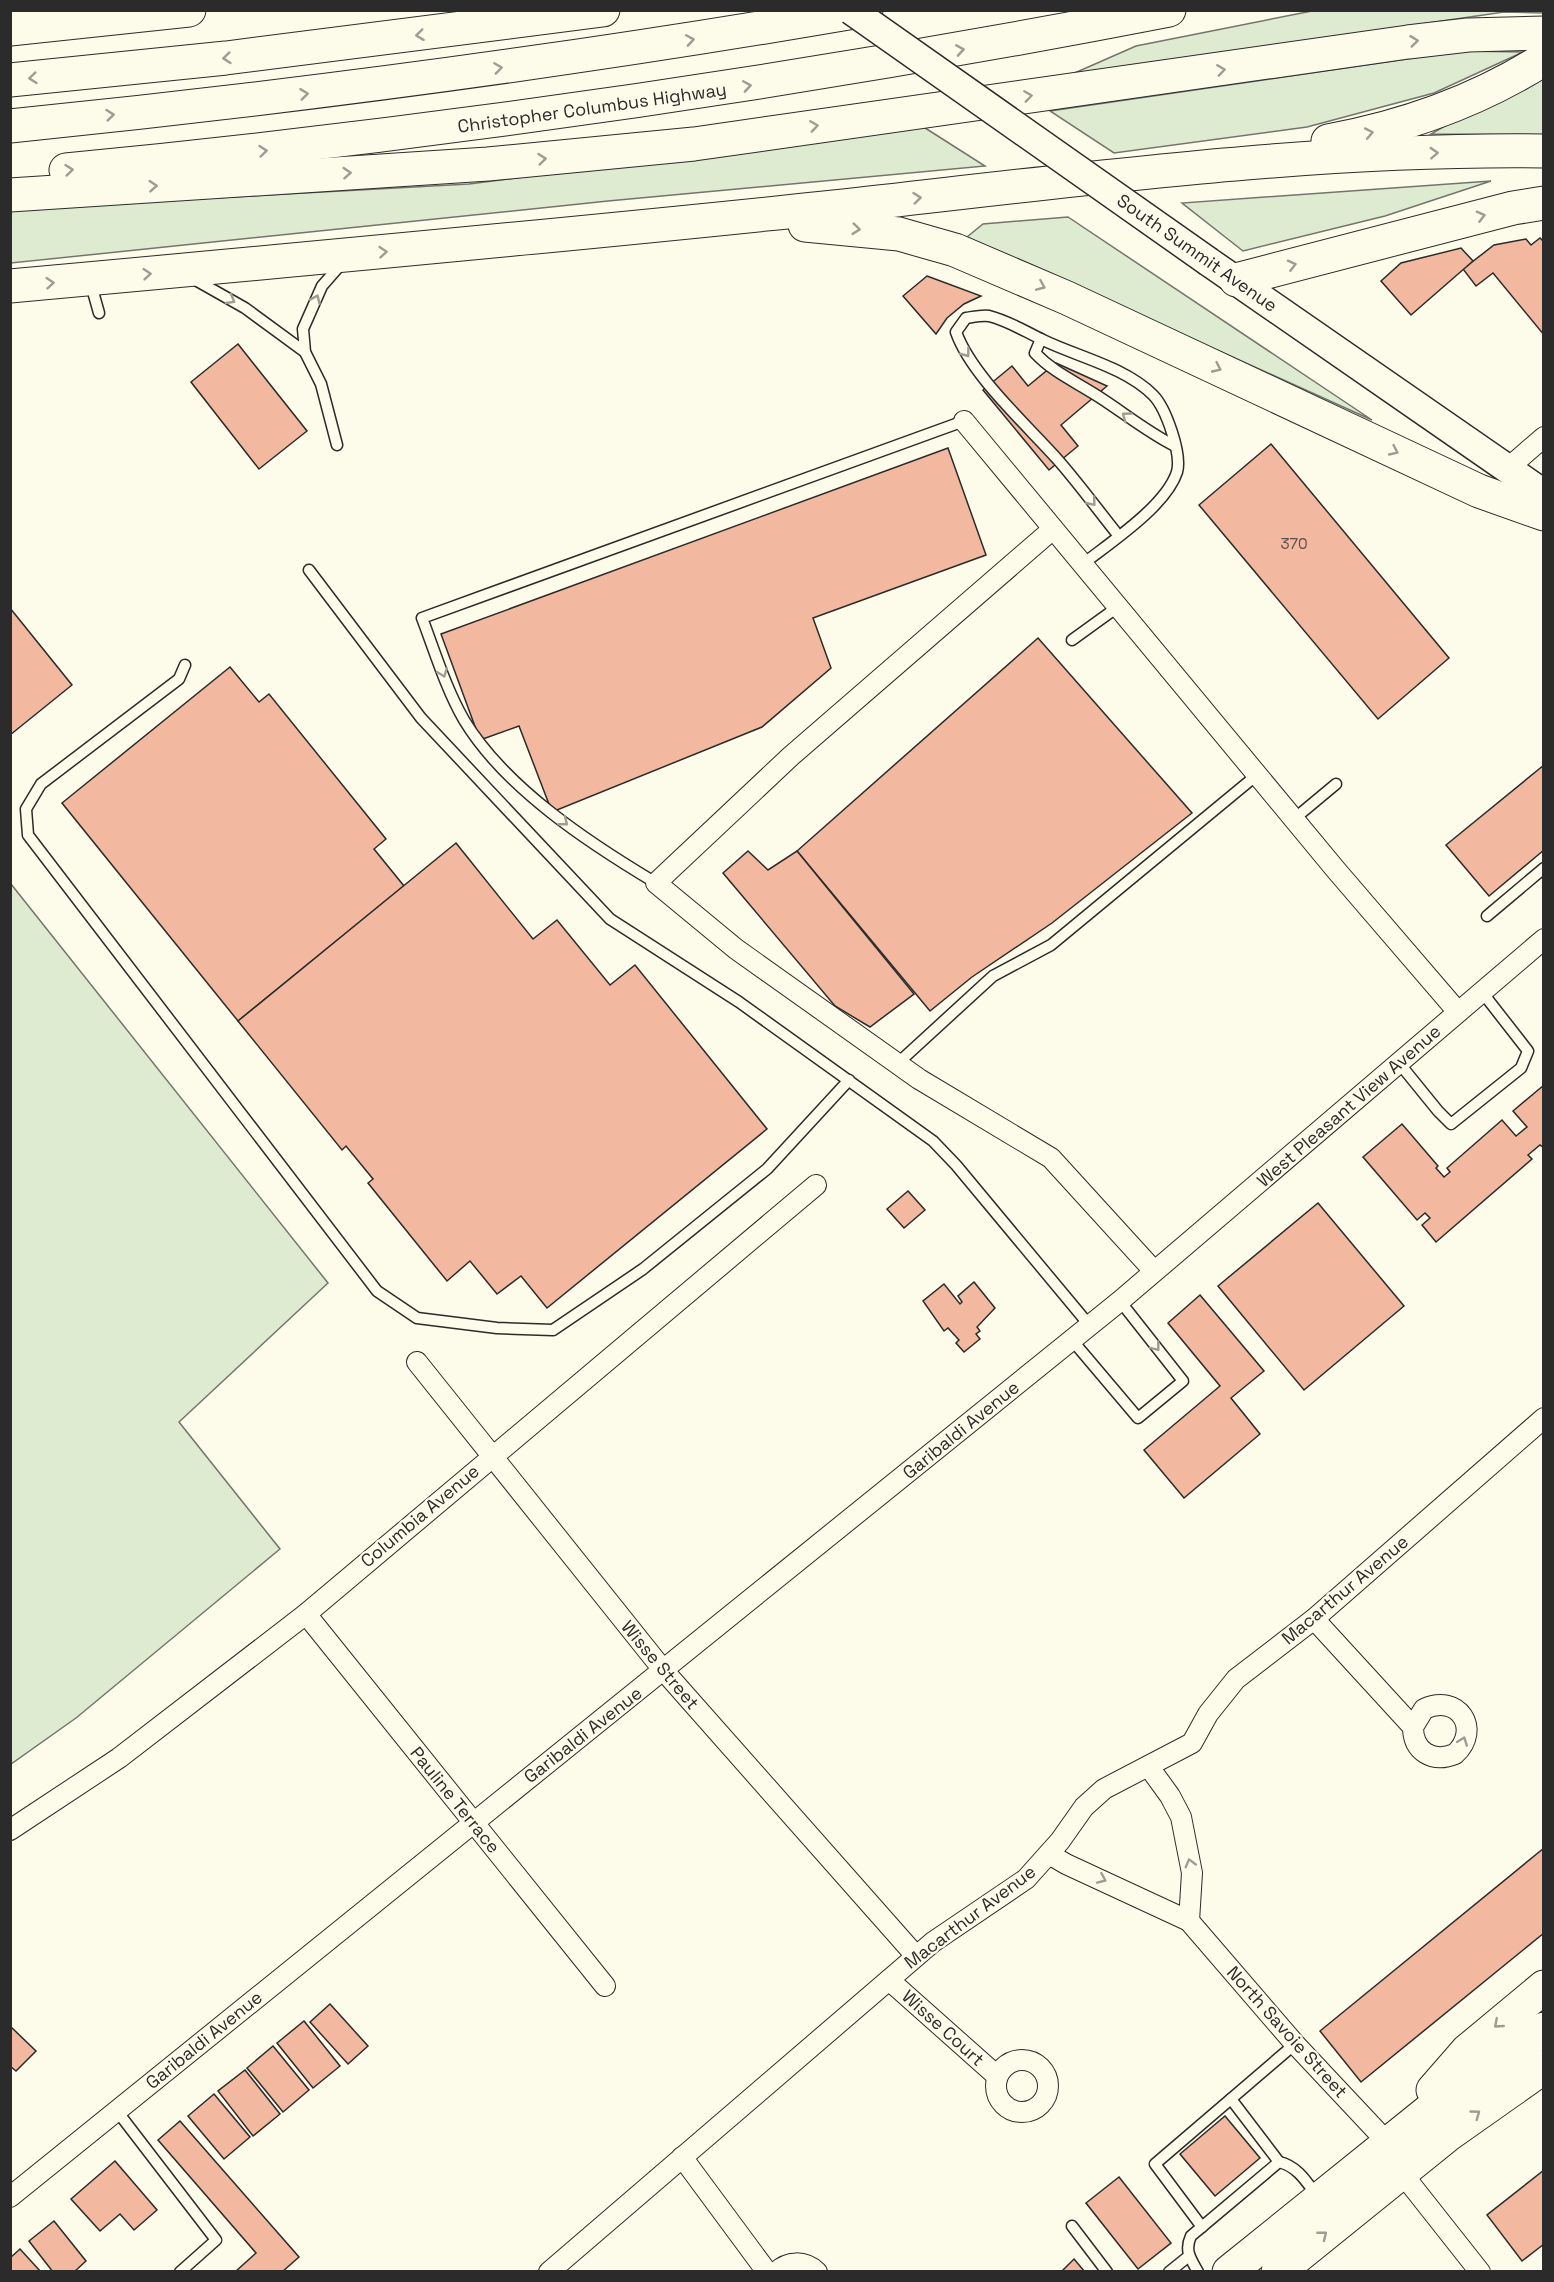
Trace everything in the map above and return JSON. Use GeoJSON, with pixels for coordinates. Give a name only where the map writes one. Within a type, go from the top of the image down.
{"type":"FeatureCollection","features":[{"type":"Feature","properties":{"kind":"highway"},"geometry":{"type":"LineString","coordinates":[[10,29],[189,10]]}},
{"type":"Feature","properties":{"kind":"highway"},"geometry":{"type":"LineString","coordinates":[[10,80],[226,58],[603,10]]}},
{"type":"Feature","properties":{"kind":"highway"},"geometry":{"type":"LineString","coordinates":[[10,126],[414,80],[645,47],[866,10]]}},
{"type":"Feature","properties":{"kind":"highway","name":"Christopher Columbus Highway"},"geometry":{"type":"LineString","coordinates":[[10,175],[256,152],[566,113],[967,49],[1169,10]]}},
{"type":"Feature","properties":{"kind":"highway"},"geometry":{"type":"LineString","coordinates":[[10,195],[488,164],[694,144],[1408,42],[1468,35],[1543,33]]}},
{"type":"Feature","properties":{"kind":"highway"},"geometry":{"type":"LineString","coordinates":[[1146,173],[1378,132],[1457,104],[1501,84],[1544,59]]}},
{"type":"Feature","properties":{"kind":"highway"},"geometry":{"type":"LineString","coordinates":[[10,286],[567,235],[1146,173],[1322,158],[1449,152],[1544,152]]}},
{"type":"Feature","properties":{"kind":"highway"},"geometry":{"type":"LineString","coordinates":[[1223,271],[1544,203]]}},
{"type":"Feature","properties":{"kind":"highway"},"geometry":{"type":"LineString","coordinates":[[567,235],[785,224],[853,228],[924,240],[1067,298],[1479,491],[1544,514]]}},
{"type":"Feature","properties":{"kind":"highway"},"geometry":{"type":"LineString","coordinates":[[1387,2142],[1467,2051],[1544,1987]]}},
{"type":"Feature","properties":{"kind":"highway"},"geometry":{"type":"LineString","coordinates":[[1229,2271],[1387,2142],[1467,2082],[1544,2029]]}},
{"type":"Feature","properties":{"kind":"highway"},"geometry":{"type":"LineString","coordinates":[[1278,2271],[1473,2116],[1544,2067]]}},
{"type":"Feature","properties":{"kind":"street","name":"South Summit Avenue"},"geometry":{"type":"LineString","coordinates":[[851,10],[1544,494]]}},
{"type":"Feature","properties":{"kind":"street"},"geometry":{"type":"LineString","coordinates":[[964,421],[1294,819],[1458,1012]]}},
{"type":"Feature","properties":{"kind":"street"},"geometry":{"type":"LineString","coordinates":[[1507,469],[1544,437]]}},
{"type":"Feature","properties":{"kind":"street"},"geometry":{"type":"LineString","coordinates":[[1053,528],[791,756],[656,883],[735,949],[897,1064],[1051,1158],[1154,1271]]}},
{"type":"Feature","properties":{"kind":"street","name":"West Pleasant View Avenue"},"geometry":{"type":"LineString","coordinates":[[1154,1271],[1544,939]]}},
{"type":"Feature","properties":{"kind":"street","name":"Columbia Avenue"},"geometry":{"type":"LineString","coordinates":[[10,1830],[119,1758],[306,1614],[491,1456],[816,1185]]}},
{"type":"Feature","properties":{"kind":"street","name":"Garibaldi Avenue"},"geometry":{"type":"LineString","coordinates":[[10,2197],[664,1671],[1090,1326],[1154,1271]]}},
{"type":"Feature","properties":{"kind":"street","name":"Wisse Street"},"geometry":{"type":"LineString","coordinates":[[417,1362],[664,1671],[916,1956]]}},
{"type":"Feature","properties":{"kind":"street","name":"Macarthur Avenue"},"geometry":{"type":"LineString","coordinates":[[549,2271],[933,1942],[1026,1879],[1049,1854],[1084,1807],[1104,1789],[1192,1743],[1208,1714],[1236,1679],[1314,1619],[1542,1422]]}},
{"type":"Feature","properties":{"kind":"street","name":"Pauline Terrace"},"geometry":{"type":"LineString","coordinates":[[306,1614],[605,1986]]}},
{"type":"Feature","properties":{"kind":"street"},"geometry":{"type":"LineString","coordinates":[[1314,1619],[1413,1727]]}},
{"type":"Feature","properties":{"kind":"street"},"geometry":{"type":"LineString","coordinates":[[1149,1767],[1170,1796],[1181,1817],[1192,1873],[1189,1921]]}},
{"type":"Feature","properties":{"kind":"street","name":"North Savoie Street"},"geometry":{"type":"LineString","coordinates":[[1049,1854],[1189,1921],[1295,2044],[1387,2142]]}},
{"type":"Feature","properties":{"kind":"street","name":"Wisse Court"},"geometry":{"type":"LineString","coordinates":[[889,1980],[997,2076]]}},
{"type":"Feature","properties":{"kind":"street"},"geometry":{"type":"LineString","coordinates":[[682,2157],[767,2271]]}},
{"type":"Feature","properties":{"kind":"street"},"geometry":{"type":"LineString","coordinates":[[1401,2172],[1480,2271]]}},
{"type":"Feature","properties":{"kind":"street"},"geometry":{"type":"LineString","coordinates":[[776,2271],[787,2264],[797,2263],[807,2265],[817,2271]]}},
{"type":"Feature","properties":{"kind":"lane"},"geometry":{"type":"LineString","coordinates":[[337,445],[321,384],[305,352],[303,329],[322,286],[348,255]]}},
{"type":"Feature","properties":{"kind":"lane"},"geometry":{"type":"LineString","coordinates":[[181,271],[245,308],[305,352]]}},
{"type":"Feature","properties":{"kind":"lane"},"geometry":{"type":"LineString","coordinates":[[89,279],[99,313]]}},
{"type":"Feature","properties":{"kind":"lane"},"geometry":{"type":"LineString","coordinates":[[1083,564],[1118,535],[1169,489],[1178,470],[1175,446],[1163,412],[1155,397],[1145,388],[1128,378],[1041,339],[1013,323],[986,315],[966,318],[956,332],[960,345],[990,384],[1060,461],[1118,535]]}},
{"type":"Feature","properties":{"kind":"lane"},"geometry":{"type":"LineString","coordinates":[[1041,339],[1035,353],[1049,368],[1096,395],[1151,434],[1175,446]]}},
{"type":"Feature","properties":{"kind":"lane"},"geometry":{"type":"LineString","coordinates":[[656,883],[600,849],[548,810],[481,743],[457,706],[422,618],[964,421]]}},
{"type":"Feature","properties":{"kind":"lane"},"geometry":{"type":"LineString","coordinates":[[309,570],[421,718],[610,919],[739,1002],[918,1128],[956,1165],[1090,1326]]}},
{"type":"Feature","properties":{"kind":"lane"},"geometry":{"type":"LineString","coordinates":[[1072,639],[1119,606]]}},
{"type":"Feature","properties":{"kind":"lane"},"geometry":{"type":"LineString","coordinates":[[185,665],[179,679],[41,784],[26,809],[28,834],[377,1291],[417,1318],[497,1328],[554,1330],[643,1269],[767,1169],[849,1080]]}},
{"type":"Feature","properties":{"kind":"lane"},"geometry":{"type":"LineString","coordinates":[[897,1064],[993,976],[1051,945],[1258,774]]}},
{"type":"Feature","properties":{"kind":"lane"},"geometry":{"type":"LineString","coordinates":[[1294,819],[1336,784]]}},
{"type":"Feature","properties":{"kind":"lane"},"geometry":{"type":"LineString","coordinates":[[1487,916],[1544,868]]}},
{"type":"Feature","properties":{"kind":"lane"},"geometry":{"type":"LineString","coordinates":[[1399,1063],[1451,1124],[1521,1068],[1528,1051],[1482,992]]}},
{"type":"Feature","properties":{"kind":"lane"},"geometry":{"type":"LineString","coordinates":[[1072,1340],[1138,1418],[1183,1381],[1120,1301]]}},
{"type":"Feature","properties":{"kind":"lane"},"geometry":{"type":"LineString","coordinates":[[1202,2227],[1155,2164],[1295,2044]]}},
{"type":"Feature","properties":{"kind":"lane"},"geometry":{"type":"LineString","coordinates":[[1231,2099],[1279,2162],[1290,2164],[1319,2198]]}},
{"type":"Feature","properties":{"kind":"lane"},"geometry":{"type":"LineString","coordinates":[[117,2111],[216,2240],[180,2271]]}},
{"type":"Feature","properties":{"kind":"lane"},"geometry":{"type":"LineString","coordinates":[[1198,2271],[1189,2256],[1186,2245],[1191,2236],[1279,2162]]}},
{"type":"Feature","properties":{"kind":"lane"},"geometry":{"type":"LineString","coordinates":[[1072,2226],[1107,2271]]}},
{"type":"Feature","properties":{"kind":"lane"},"geometry":{"type":"LineString","coordinates":[[1169,2271],[1189,2256]]}},
{"type":"Feature","properties":{"kind":"green space"},"geometry":{"type":"Polygon","coordinates":[[[1312,11],[1543,11],[1543,13],[1504,12],[1070,75],[1136,46],[1312,11]]]}},
{"type":"Feature","properties":{"kind":"green space"},"geometry":{"type":"Polygon","coordinates":[[[1462,51],[1523,52],[1434,93],[1307,127],[1114,153],[1050,111],[1462,51]]]}},
{"type":"Feature","properties":{"kind":"green space"},"geometry":{"type":"Polygon","coordinates":[[[1543,70],[1543,135],[1431,134],[1543,70]]]}},
{"type":"Feature","properties":{"kind":"green space"},"geometry":{"type":"Polygon","coordinates":[[[922,126],[985,166],[608,201],[11,263],[11,209],[469,184],[922,126]]]}},
{"type":"Feature","properties":{"kind":"green space"},"geometry":{"type":"Polygon","coordinates":[[[1491,181],[1385,216],[1243,251],[1182,203],[1491,181]]]}},
{"type":"Feature","properties":{"kind":"green space"},"geometry":{"type":"Polygon","coordinates":[[[1068,217],[1372,420],[967,237],[983,224],[1068,217]]]}},
{"type":"Feature","properties":{"kind":"green space"},"geometry":{"type":"Polygon","coordinates":[[[11,884],[328,1283],[179,1422],[280,1549],[76,1718],[11,1764],[11,884]]]}},
{"type":"Feature","properties":{"kind":"building"},"geometry":{"type":"Polygon","coordinates":[[[1540,238],[1544,242],[1544,335],[1493,273],[1476,286],[1463,269],[1494,245],[1526,239],[1531,245],[1540,238]]]}},
{"type":"Feature","properties":{"kind":"building"},"geometry":{"type":"Polygon","coordinates":[[[1461,248],[1473,261],[1411,315],[1381,281],[1401,263],[1461,248]]]}},
{"type":"Feature","properties":{"kind":"building"},"geometry":{"type":"Polygon","coordinates":[[[927,276],[981,296],[964,304],[947,318],[936,334],[903,296],[927,276]]]}},
{"type":"Feature","properties":{"kind":"building"},"geometry":{"type":"Polygon","coordinates":[[[238,344],[307,431],[259,469],[191,382],[238,344]]]}},
{"type":"Feature","properties":{"kind":"building"},"geometry":{"type":"Polygon","coordinates":[[[1056,363],[1107,386],[1061,425],[1078,446],[1049,470],[983,390],[1012,366],[1028,386],[1056,363]]]}},
{"type":"Feature","properties":{"kind":"building"},"geometry":{"type":"Polygon","coordinates":[[[1271,444],[1449,658],[1378,719],[1199,505],[1271,444]]]}},
{"type":"Feature","properties":{"kind":"building"},"geometry":{"type":"Polygon","coordinates":[[[948,448],[986,555],[813,618],[831,668],[762,727],[552,812],[519,726],[480,740],[441,634],[948,448]]]}},
{"type":"Feature","properties":{"kind":"building"},"geometry":{"type":"Polygon","coordinates":[[[10,608],[72,685],[10,735],[10,608]]]}},
{"type":"Feature","properties":{"kind":"building"},"geometry":{"type":"Polygon","coordinates":[[[1038,638],[1192,813],[1052,923],[972,977],[930,1011],[797,851],[1038,638]]]}},
{"type":"Feature","properties":{"kind":"building"},"geometry":{"type":"Polygon","coordinates":[[[230,667],[259,702],[269,694],[386,839],[374,849],[404,886],[238,1021],[62,803],[230,667]]]}},
{"type":"Feature","properties":{"kind":"building"},"geometry":{"type":"Polygon","coordinates":[[[1544,765],[1544,850],[1489,896],[1446,845],[1544,765]]]}},
{"type":"Feature","properties":{"kind":"building"},"geometry":{"type":"Polygon","coordinates":[[[456,843],[533,939],[557,920],[610,985],[635,965],[767,1129],[547,1308],[521,1276],[497,1294],[470,1261],[447,1281],[368,1183],[373,1179],[346,1146],[342,1150],[238,1021],[456,843]]]}},
{"type":"Feature","properties":{"kind":"building"},"geometry":{"type":"Polygon","coordinates":[[[748,851],[768,870],[797,851],[914,994],[870,1027],[835,1006],[723,873],[748,851]]]}},
{"type":"Feature","properties":{"kind":"building"},"geometry":{"type":"Polygon","coordinates":[[[1544,1085],[1544,1148],[1540,1145],[1528,1155],[1532,1159],[1436,1242],[1422,1225],[1430,1218],[1425,1213],[1417,1220],[1363,1157],[1402,1124],[1438,1166],[1436,1168],[1444,1177],[1450,1172],[1447,1168],[1502,1120],[1516,1136],[1527,1127],[1513,1111],[1544,1085]]]}},
{"type":"Feature","properties":{"kind":"building"},"geometry":{"type":"Polygon","coordinates":[[[908,1191],[925,1210],[904,1228],[887,1209],[908,1191]]]}},
{"type":"Feature","properties":{"kind":"building"},"geometry":{"type":"Polygon","coordinates":[[[1318,1203],[1404,1306],[1304,1390],[1218,1286],[1318,1203]]]}},
{"type":"Feature","properties":{"kind":"building"},"geometry":{"type":"Polygon","coordinates":[[[974,1282],[995,1308],[977,1327],[980,1331],[976,1334],[980,1339],[964,1352],[956,1343],[959,1340],[948,1328],[944,1331],[923,1301],[944,1284],[960,1304],[962,1302],[958,1296],[974,1282]]]}},
{"type":"Feature","properties":{"kind":"building"},"geometry":{"type":"Polygon","coordinates":[[[1200,1295],[1264,1371],[1231,1398],[1260,1434],[1184,1498],[1144,1450],[1220,1386],[1168,1323],[1200,1295]]]}},
{"type":"Feature","properties":{"kind":"building"},"geometry":{"type":"Polygon","coordinates":[[[1544,1848],[1544,1933],[1361,2082],[1320,2031],[1544,1848]]]}},
{"type":"Feature","properties":{"kind":"building"},"geometry":{"type":"Polygon","coordinates":[[[330,2004],[368,2046],[348,2064],[310,2022],[330,2004]]]}},
{"type":"Feature","properties":{"kind":"building"},"geometry":{"type":"Polygon","coordinates":[[[304,2021],[340,2066],[313,2088],[277,2043],[304,2021]]]}},
{"type":"Feature","properties":{"kind":"building"},"geometry":{"type":"Polygon","coordinates":[[[10,2026],[36,2051],[16,2071],[10,2066],[10,2026]]]}},
{"type":"Feature","properties":{"kind":"building"},"geometry":{"type":"Polygon","coordinates":[[[273,2046],[309,2090],[283,2112],[247,2068],[273,2046]]]}},
{"type":"Feature","properties":{"kind":"building"},"geometry":{"type":"Polygon","coordinates":[[[245,2070],[280,2114],[253,2136],[218,2091],[245,2070]]]}},
{"type":"Feature","properties":{"kind":"building"},"geometry":{"type":"Polygon","coordinates":[[[214,2094],[250,2137],[224,2159],[188,2116],[214,2094]]]}},
{"type":"Feature","properties":{"kind":"building"},"geometry":{"type":"Polygon","coordinates":[[[1225,2116],[1260,2158],[1215,2196],[1180,2154],[1225,2116]]]}},
{"type":"Feature","properties":{"kind":"building"},"geometry":{"type":"Polygon","coordinates":[[[180,2121],[299,2257],[282,2272],[235,2272],[256,2253],[158,2140],[180,2121]]]}},
{"type":"Feature","properties":{"kind":"building"},"geometry":{"type":"Polygon","coordinates":[[[115,2161],[157,2210],[134,2230],[120,2214],[100,2231],[71,2199],[115,2161]]]}},
{"type":"Feature","properties":{"kind":"building"},"geometry":{"type":"Polygon","coordinates":[[[1544,2170],[1544,2244],[1522,2261],[1487,2215],[1544,2170]]]}},
{"type":"Feature","properties":{"kind":"building"},"geometry":{"type":"Polygon","coordinates":[[[1119,2177],[1171,2243],[1138,2269],[1086,2203],[1119,2177]]]}},
{"type":"Feature","properties":{"kind":"building"},"geometry":{"type":"Polygon","coordinates":[[[54,2221],[86,2261],[74,2272],[53,2272],[29,2241],[54,2221]]]}},
{"type":"Feature","properties":{"kind":"building"},"geometry":{"type":"Polygon","coordinates":[[[20,2249],[41,2272],[10,2272],[10,2258],[20,2249]]]}},
{"type":"Feature","properties":{"kind":"building"},"geometry":{"type":"Polygon","coordinates":[[[1074,2259],[1085,2272],[1061,2272],[1074,2259]]]}}]}
